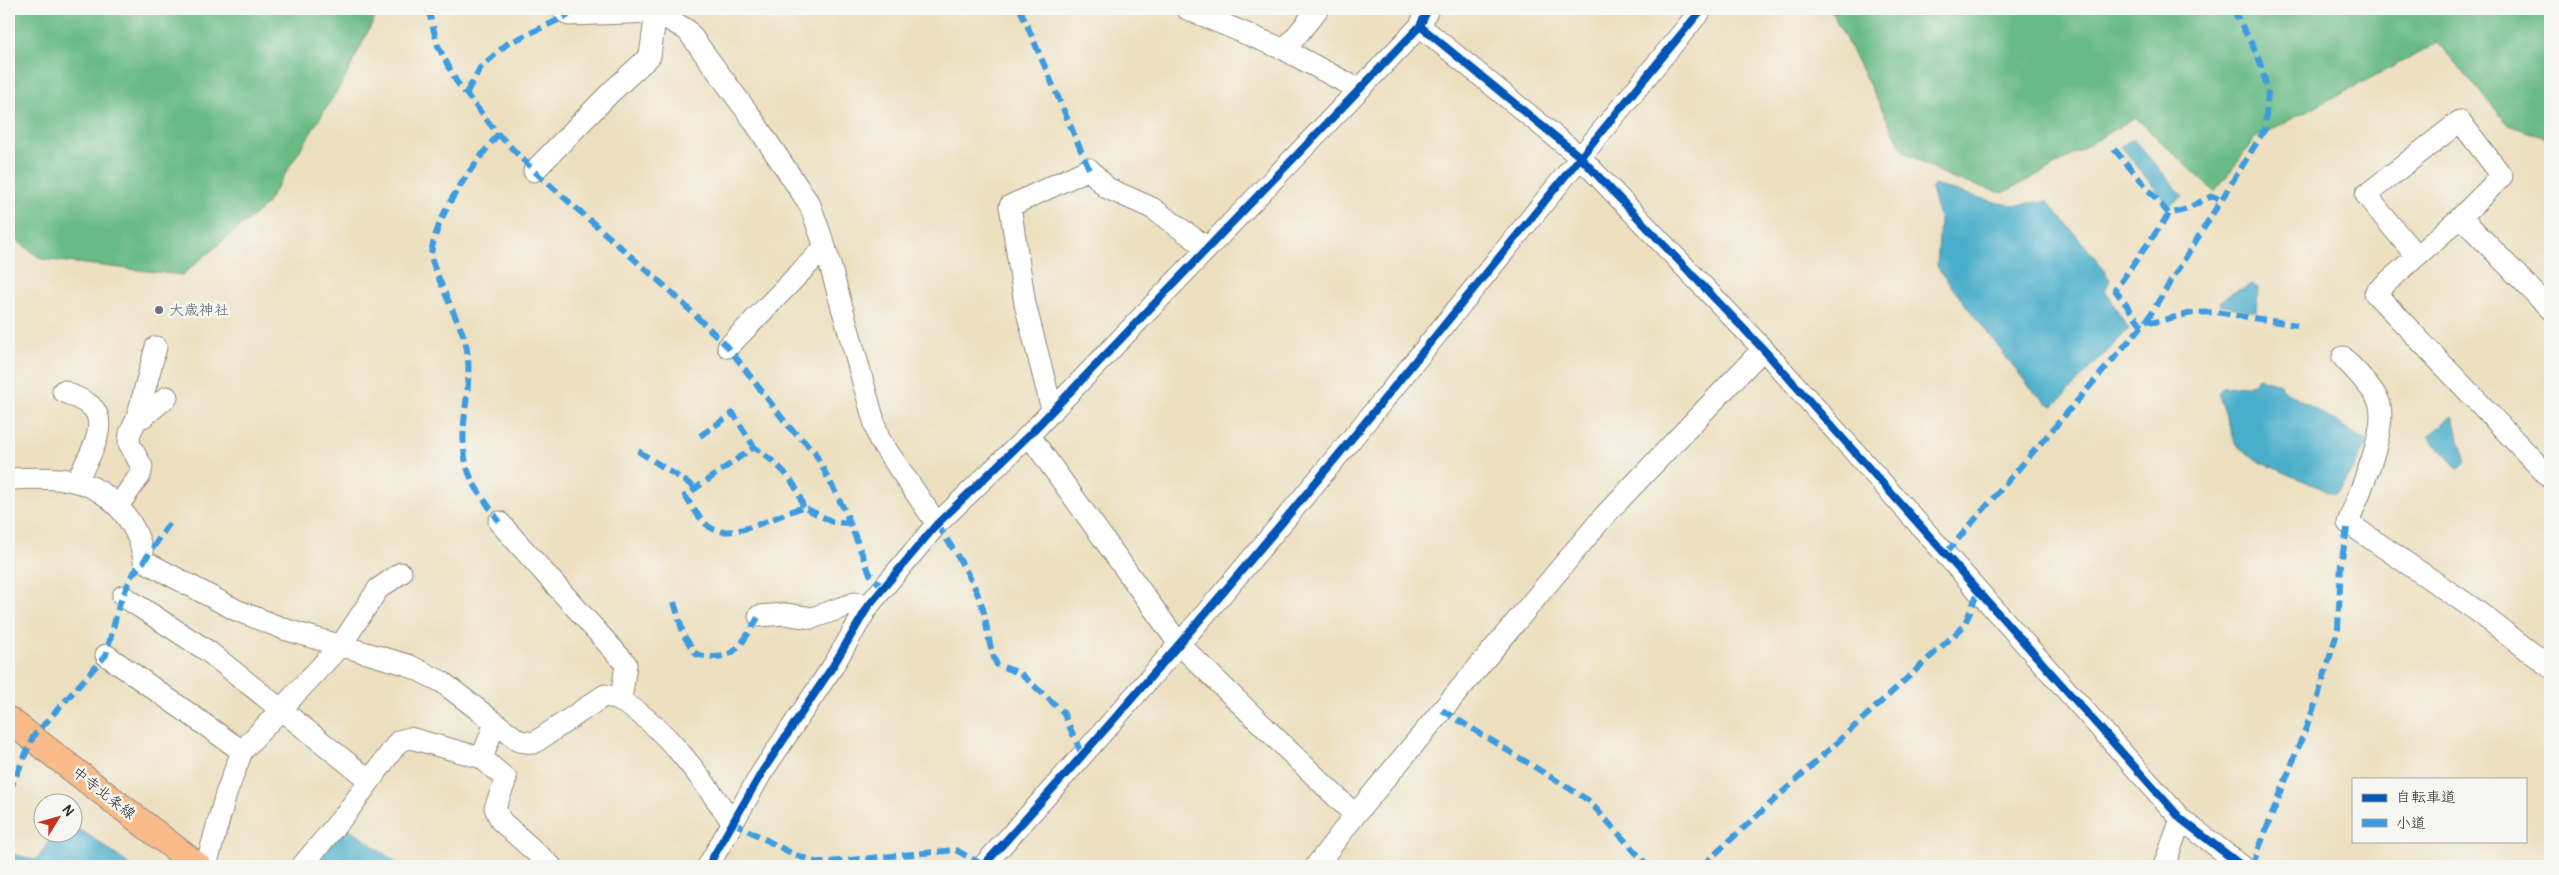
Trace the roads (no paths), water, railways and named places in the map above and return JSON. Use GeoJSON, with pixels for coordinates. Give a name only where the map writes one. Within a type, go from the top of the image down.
{"type":"FeatureCollection","features":[{"type":"Feature","properties":{"kind":"main road","name":"中寺北条線"},"geometry":{"type":"LineString","coordinates":[[9,720],[198,866]]}},
{"type":"Feature","properties":{"kind":"street"},"geometry":{"type":"LineString","coordinates":[[562,9],[569,15],[656,10],[687,30],[751,116],[810,205],[825,247],[879,439],[937,524]]}},
{"type":"Feature","properties":{"kind":"street"},"geometry":{"type":"LineString","coordinates":[[1187,9],[1285,50],[1358,89]]}},
{"type":"Feature","properties":{"kind":"street"},"geometry":{"type":"LineString","coordinates":[[1285,50],[1318,9]]}},
{"type":"Feature","properties":{"kind":"street"},"geometry":{"type":"LineString","coordinates":[[983,866],[1083,756],[1179,644],[1371,415],[1579,156],[1702,9]]}},
{"type":"Feature","properties":{"kind":"street"},"geometry":{"type":"LineString","coordinates":[[534,171],[650,56],[656,10]]}},
{"type":"Feature","properties":{"kind":"street"},"geometry":{"type":"LineString","coordinates":[[708,866],[762,772],[833,666],[869,605],[937,524],[1056,407],[1424,18],[1579,156],[1763,349],[2181,819],[2242,866]]}},
{"type":"Feature","properties":{"kind":"street"},"geometry":{"type":"LineString","coordinates":[[2416,256],[2366,195],[2460,121],[2502,176],[2461,217],[2375,293],[2550,478]]}},
{"type":"Feature","properties":{"kind":"street"},"geometry":{"type":"LineString","coordinates":[[1056,407],[1050,402],[1025,304],[1010,206],[1089,170],[1107,188],[1152,208],[1206,247]]}},
{"type":"Feature","properties":{"kind":"street"},"geometry":{"type":"LineString","coordinates":[[2461,217],[2550,309]]}},
{"type":"Feature","properties":{"kind":"street"},"geometry":{"type":"LineString","coordinates":[[728,347],[825,247]]}},
{"type":"Feature","properties":{"kind":"street"},"geometry":{"type":"LineString","coordinates":[[118,506],[140,475],[142,467],[129,443],[130,433],[138,418],[156,346]]}},
{"type":"Feature","properties":{"kind":"street"},"geometry":{"type":"LineString","coordinates":[[1316,866],[1355,815],[1604,516],[1763,349]]}},
{"type":"Feature","properties":{"kind":"street"},"geometry":{"type":"LineString","coordinates":[[2343,357],[2378,400],[2382,413],[2378,438],[2348,523],[2477,611],[2550,667]]}},
{"type":"Feature","properties":{"kind":"street"},"geometry":{"type":"LineString","coordinates":[[63,391],[91,406],[99,419],[97,438],[76,482]]}},
{"type":"Feature","properties":{"kind":"street"},"geometry":{"type":"LineString","coordinates":[[138,418],[144,417],[167,396]]}},
{"type":"Feature","properties":{"kind":"street"},"geometry":{"type":"LineString","coordinates":[[1029,435],[1179,644],[1355,815]]}},
{"type":"Feature","properties":{"kind":"street"},"geometry":{"type":"LineString","coordinates":[[9,479],[37,478],[76,482],[89,486],[118,506],[132,524],[142,544],[144,561],[236,610],[287,630],[408,665],[442,682],[519,740],[534,743],[605,695],[621,700],[643,716],[696,770],[732,822]]}},
{"type":"Feature","properties":{"kind":"street"},"geometry":{"type":"LineString","coordinates":[[499,522],[626,664],[621,700]]}},
{"type":"Feature","properties":{"kind":"street"},"geometry":{"type":"LineString","coordinates":[[206,866],[226,794],[242,751],[341,645],[378,589],[401,573]]}},
{"type":"Feature","properties":{"kind":"street"},"geometry":{"type":"LineString","coordinates":[[123,596],[210,652],[369,780]]}},
{"type":"Feature","properties":{"kind":"street"},"geometry":{"type":"LineString","coordinates":[[758,616],[784,614],[812,618],[855,603],[869,605]]}},
{"type":"Feature","properties":{"kind":"street"},"geometry":{"type":"LineString","coordinates":[[106,654],[242,751]]}},
{"type":"Feature","properties":{"kind":"street"},"geometry":{"type":"LineString","coordinates":[[482,758],[495,723]]}},
{"type":"Feature","properties":{"kind":"street"},"geometry":{"type":"LineString","coordinates":[[302,866],[347,812],[399,741],[410,738],[482,758],[506,779],[495,808],[501,821],[551,866]]}},
{"type":"Feature","properties":{"kind":"street"},"geometry":{"type":"LineString","coordinates":[[2164,866],[2181,819]]}},
{"type":"Feature","properties":{"kind":"water"},"geometry":{"type":"Polygon","coordinates":[[[2133,139],[2183,196],[2169,206],[2121,146],[2133,139]]]}},
{"type":"Feature","properties":{"kind":"water"},"geometry":{"type":"Polygon","coordinates":[[[1934,185],[1999,203],[2014,205],[2047,201],[2096,259],[2110,280],[2105,290],[2129,329],[2054,406],[2047,403],[2031,389],[1937,266],[1940,220],[1931,190],[1934,185]]]}},
{"type":"Feature","properties":{"kind":"water"},"geometry":{"type":"Polygon","coordinates":[[[2253,284],[2258,289],[2256,312],[2219,305],[2220,301],[2232,293],[2253,284]]]}},
{"type":"Feature","properties":{"kind":"water"},"geometry":{"type":"Polygon","coordinates":[[[2258,378],[2280,384],[2281,388],[2368,442],[2340,491],[2334,494],[2258,461],[2236,445],[2218,393],[2223,387],[2254,384],[2258,378]]]}},
{"type":"Feature","properties":{"kind":"water"},"geometry":{"type":"Polygon","coordinates":[[[2452,416],[2466,462],[2458,469],[2428,436],[2452,416]]]}},
{"type":"Feature","properties":{"kind":"water"},"geometry":{"type":"Polygon","coordinates":[[[346,826],[401,866],[312,866],[346,826]]]}},
{"type":"Feature","properties":{"kind":"water"},"geometry":{"type":"Polygon","coordinates":[[[82,832],[131,866],[9,866],[9,853],[35,860],[48,842],[82,842],[82,832]]]}},
{"type":"Feature","properties":{"kind":"place","name":"大歳神社"},"geometry":{"type":"Point","coordinates":[159,310]}}]}
